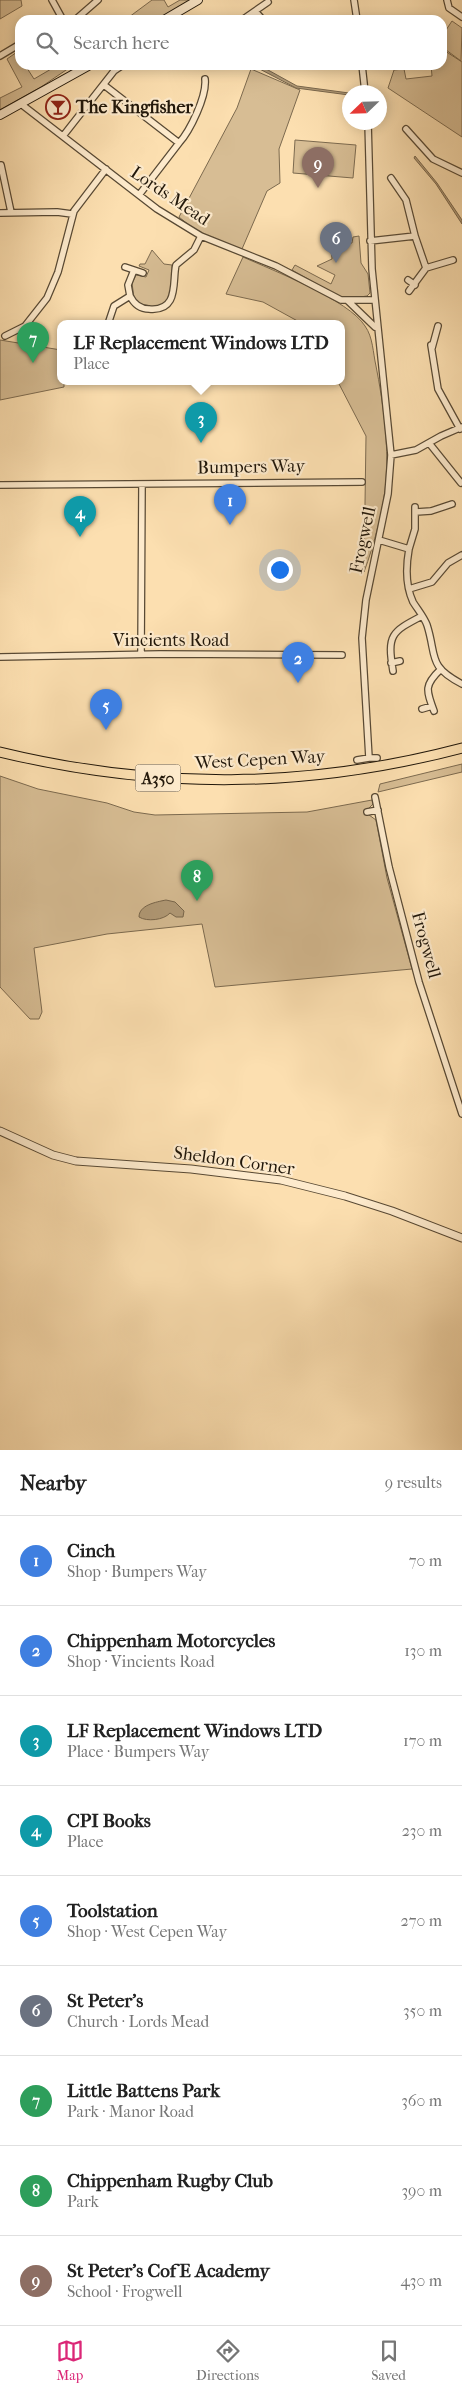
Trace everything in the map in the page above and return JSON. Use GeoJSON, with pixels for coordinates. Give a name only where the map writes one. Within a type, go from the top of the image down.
{"type":"FeatureCollection","features":[{"type":"Feature","properties":{"kind":"highway","name":"West Cepen Way"},"geometry":{"type":"LineString","coordinates":[[0,752],[110,774],[212,781],[277,779],[338,773],[401,763],[462,748]]}},
{"type":"Feature","properties":{"kind":"main road"},"geometry":{"type":"LineString","coordinates":[[172,15],[198,0]]}},
{"type":"Feature","properties":{"kind":"main road"},"geometry":{"type":"LineString","coordinates":[[0,115],[81,70]]}},
{"type":"Feature","properties":{"kind":"street"},"geometry":{"type":"LineString","coordinates":[[52,0],[60,15]]}},
{"type":"Feature","properties":{"kind":"street"},"geometry":{"type":"LineString","coordinates":[[82,15],[98,0]]}},
{"type":"Feature","properties":{"kind":"street"},"geometry":{"type":"LineString","coordinates":[[354,0],[356,15]]}},
{"type":"Feature","properties":{"kind":"street"},"geometry":{"type":"LineString","coordinates":[[447,0],[449,8],[462,17]]}},
{"type":"Feature","properties":{"kind":"street"},"geometry":{"type":"LineString","coordinates":[[249,15],[268,2]]}},
{"type":"Feature","properties":{"kind":"street"},"geometry":{"type":"LineString","coordinates":[[255,11],[259,15]]}},
{"type":"Feature","properties":{"kind":"street"},"geometry":{"type":"LineString","coordinates":[[0,56],[15,47]]}},
{"type":"Feature","properties":{"kind":"street"},"geometry":{"type":"LineString","coordinates":[[63,136],[115,70]]}},
{"type":"Feature","properties":{"kind":"street"},"geometry":{"type":"LineString","coordinates":[[363,70],[364,85]]}},
{"type":"Feature","properties":{"kind":"street"},"geometry":{"type":"LineString","coordinates":[[139,195],[188,132],[203,97],[204,80]]}},
{"type":"Feature","properties":{"kind":"street"},"geometry":{"type":"LineString","coordinates":[[104,86],[179,143]]}},
{"type":"Feature","properties":{"kind":"street","name":"Lords Mead"},"geometry":{"type":"LineString","coordinates":[[21,104],[139,195],[178,223],[201,236],[276,266],[341,300],[374,300]]}},
{"type":"Feature","properties":{"kind":"street"},"geometry":{"type":"LineString","coordinates":[[406,129],[433,159],[462,173]]}},
{"type":"Feature","properties":{"kind":"street","name":"Frogwell"},"geometry":{"type":"LineString","coordinates":[[368,130],[370,242],[374,300],[391,455],[389,489],[366,600],[362,638],[369,758]]}},
{"type":"Feature","properties":{"kind":"street"},"geometry":{"type":"LineString","coordinates":[[1,165],[11,212]]}},
{"type":"Feature","properties":{"kind":"street"},"geometry":{"type":"LineString","coordinates":[[6,336],[23,328],[47,298],[58,272],[72,214],[106,169]]}},
{"type":"Feature","properties":{"kind":"street"},"geometry":{"type":"LineString","coordinates":[[391,178],[406,200],[415,236],[426,268]]}},
{"type":"Feature","properties":{"kind":"street"},"geometry":{"type":"LineString","coordinates":[[0,212],[57,212],[72,214]]}},
{"type":"Feature","properties":{"kind":"street"},"geometry":{"type":"LineString","coordinates":[[134,270],[128,285],[130,296],[135,304],[147,309],[156,309],[165,304],[174,290],[176,265],[194,250],[201,236]]}},
{"type":"Feature","properties":{"kind":"street"},"geometry":{"type":"LineString","coordinates":[[370,242],[415,236]]}},
{"type":"Feature","properties":{"kind":"street"},"geometry":{"type":"LineString","coordinates":[[409,291],[426,268],[453,260]]}},
{"type":"Feature","properties":{"kind":"street"},"geometry":{"type":"LineString","coordinates":[[126,267],[143,273]]}},
{"type":"Feature","properties":{"kind":"street"},"geometry":{"type":"LineString","coordinates":[[408,280],[415,285]]}},
{"type":"Feature","properties":{"kind":"street"},"geometry":{"type":"LineString","coordinates":[[109,320],[114,306],[130,296]]}},
{"type":"Feature","properties":{"kind":"street"},"geometry":{"type":"LineString","coordinates":[[348,301],[376,328]]}},
{"type":"Feature","properties":{"kind":"street"},"geometry":{"type":"LineString","coordinates":[[391,455],[408,452],[461,428],[438,389],[431,347],[438,326]]}},
{"type":"Feature","properties":{"kind":"street"},"geometry":{"type":"LineString","coordinates":[[429,443],[461,483]]}},
{"type":"Feature","properties":{"kind":"street","name":"Bumpers Way"},"geometry":{"type":"LineString","coordinates":[[0,485],[362,482]]}},
{"type":"Feature","properties":{"kind":"street"},"geometry":{"type":"LineString","coordinates":[[141,654],[142,484]]}},
{"type":"Feature","properties":{"kind":"street"},"geometry":{"type":"LineString","coordinates":[[449,508],[415,509],[414,533],[409,549],[407,568],[409,589],[428,631],[431,652],[441,669],[462,684]]}},
{"type":"Feature","properties":{"kind":"street"},"geometry":{"type":"LineString","coordinates":[[379,540],[409,549]]}},
{"type":"Feature","properties":{"kind":"street"},"geometry":{"type":"LineString","coordinates":[[409,589],[432,582],[448,563],[462,555]]}},
{"type":"Feature","properties":{"kind":"street"},"geometry":{"type":"LineString","coordinates":[[393,671],[389,648],[394,634],[422,616]]}},
{"type":"Feature","properties":{"kind":"street","name":"Vincients Road"},"geometry":{"type":"LineString","coordinates":[[0,657],[141,654],[342,655]]}},
{"type":"Feature","properties":{"kind":"street"},"geometry":{"type":"LineString","coordinates":[[392,663],[400,661]]}},
{"type":"Feature","properties":{"kind":"street"},"geometry":{"type":"LineString","coordinates":[[422,709],[433,709],[428,686],[441,669]]}},
{"type":"Feature","properties":{"kind":"street"},"geometry":{"type":"LineString","coordinates":[[357,760],[377,758]]}},
{"type":"Feature","properties":{"kind":"street","name":"Frogwell"},"geometry":{"type":"LineString","coordinates":[[375,797],[389,867],[419,982],[462,1114]]}},
{"type":"Feature","properties":{"kind":"street"},"geometry":{"type":"LineString","coordinates":[[367,812],[378,810]]}},
{"type":"Feature","properties":{"kind":"street","name":"Sheldon Corner"},"geometry":{"type":"LineString","coordinates":[[0,1130],[53,1155],[76,1161],[191,1169],[280,1180],[345,1196],[392,1211],[462,1238]]}},
{"type":"Feature","properties":{"kind":"shaded area"},"geometry":{"type":"Polygon","coordinates":[[[0,0],[21,0],[22,6],[0,19],[0,0]]]}},
{"type":"Feature","properties":{"kind":"shaded area"},"geometry":{"type":"Polygon","coordinates":[[[152,0],[164,0],[168,7],[180,0],[192,0],[167,15],[132,15],[152,0]]]}},
{"type":"Feature","properties":{"kind":"shaded area"},"geometry":{"type":"Polygon","coordinates":[[[452,21],[462,28],[461,61],[447,51],[447,28],[452,21]]]}},
{"type":"Feature","properties":{"kind":"shaded area"},"geometry":{"type":"Polygon","coordinates":[[[447,52],[462,62],[462,137],[388,88],[394,70],[404,70],[406,79],[432,76],[431,70],[447,70],[447,52]]]}},
{"type":"Feature","properties":{"kind":"shaded area"},"geometry":{"type":"Polygon","coordinates":[[[15,53],[15,70],[28,70],[34,79],[49,70],[66,70],[41,87],[0,110],[0,98],[22,87],[7,59],[15,53]]]}},
{"type":"Feature","properties":{"kind":"shaded area"},"geometry":{"type":"Polygon","coordinates":[[[251,70],[300,90],[279,149],[280,183],[267,191],[242,249],[201,235],[179,217],[237,108],[251,70]]]}},
{"type":"Feature","properties":{"kind":"shaded area"},"geometry":{"type":"Polygon","coordinates":[[[262,70],[268,70],[297,86],[342,92],[342,94],[296,88],[262,70]]]}},
{"type":"Feature","properties":{"kind":"shaded area"},"geometry":{"type":"Polygon","coordinates":[[[295,140],[356,145],[353,178],[293,173],[295,140]]]}},
{"type":"Feature","properties":{"kind":"shaded area"},"geometry":{"type":"Polygon","coordinates":[[[415,156],[437,183],[462,220],[462,224],[436,184],[414,158],[415,156]]]}},
{"type":"Feature","properties":{"kind":"shaded area"},"geometry":{"type":"Polygon","coordinates":[[[359,236],[361,263],[368,274],[370,293],[367,296],[346,299],[340,297],[292,270],[295,265],[331,284],[335,275],[317,266],[332,259],[331,245],[352,243],[353,237],[359,236]]]}},
{"type":"Feature","properties":{"kind":"shaded area"},"geometry":{"type":"Polygon","coordinates":[[[152,250],[164,264],[172,265],[170,294],[167,300],[154,307],[143,305],[134,298],[132,283],[136,275],[146,277],[149,270],[139,266],[140,264],[145,264],[152,250]]]}},
{"type":"Feature","properties":{"kind":"shaded area"},"geometry":{"type":"Polygon","coordinates":[[[243,257],[327,296],[356,316],[370,335],[383,408],[387,466],[381,514],[364,572],[366,436],[340,385],[345,385],[345,320],[296,320],[263,302],[226,294],[243,257]]]}},
{"type":"Feature","properties":{"kind":"shaded area"},"geometry":{"type":"Polygon","coordinates":[[[0,340],[57,349],[57,385],[64,385],[64,387],[0,400],[0,340]]]}},
{"type":"Feature","properties":{"kind":"shaded area"},"geometry":{"type":"Polygon","coordinates":[[[462,764],[462,772],[378,792],[380,784],[462,764]]]}},
{"type":"Feature","properties":{"kind":"shaded area"},"geometry":{"type":"Polygon","coordinates":[[[0,776],[38,789],[107,803],[134,812],[155,815],[307,812],[372,800],[373,804],[367,810],[369,815],[376,820],[387,878],[412,969],[215,987],[202,924],[107,934],[34,948],[42,1012],[39,1019],[30,1019],[0,987],[0,776]]]}},
{"type":"Feature","properties":{"kind":"shaded area"},"geometry":{"type":"Polygon","coordinates":[[[166,900],[175,902],[184,911],[183,917],[176,917],[170,913],[155,920],[139,917],[145,907],[166,900]]]}},
{"type":"Feature","properties":{"kind":"place","name":"The Kingfisher"},"geometry":{"type":"Point","coordinates":[58,107]}},
{"type":"Feature","properties":{"kind":"place","name":"St Peter's CofE Academy"},"geometry":{"type":"Point","coordinates":[318,188]}},
{"type":"Feature","properties":{"kind":"place","name":"St Peter's"},"geometry":{"type":"Point","coordinates":[336,263]}},
{"type":"Feature","properties":{"kind":"place","name":"Little Battens Park"},"geometry":{"type":"Point","coordinates":[33,363]}},
{"type":"Feature","properties":{"kind":"place","name":"LF Replacement Windows LTD"},"geometry":{"type":"Point","coordinates":[201,443]}},
{"type":"Feature","properties":{"kind":"place","name":"Cinch"},"geometry":{"type":"Point","coordinates":[230,525]}},
{"type":"Feature","properties":{"kind":"place","name":"CPI Books"},"geometry":{"type":"Point","coordinates":[80,537]}},
{"type":"Feature","properties":{"kind":"place","name":"Chippenham Motorcycles"},"geometry":{"type":"Point","coordinates":[298,683]}},
{"type":"Feature","properties":{"kind":"place","name":"Toolstation"},"geometry":{"type":"Point","coordinates":[106,730]}},
{"type":"Feature","properties":{"kind":"place","name":"Chippenham Rugby Club"},"geometry":{"type":"Point","coordinates":[197,901]}}]}
